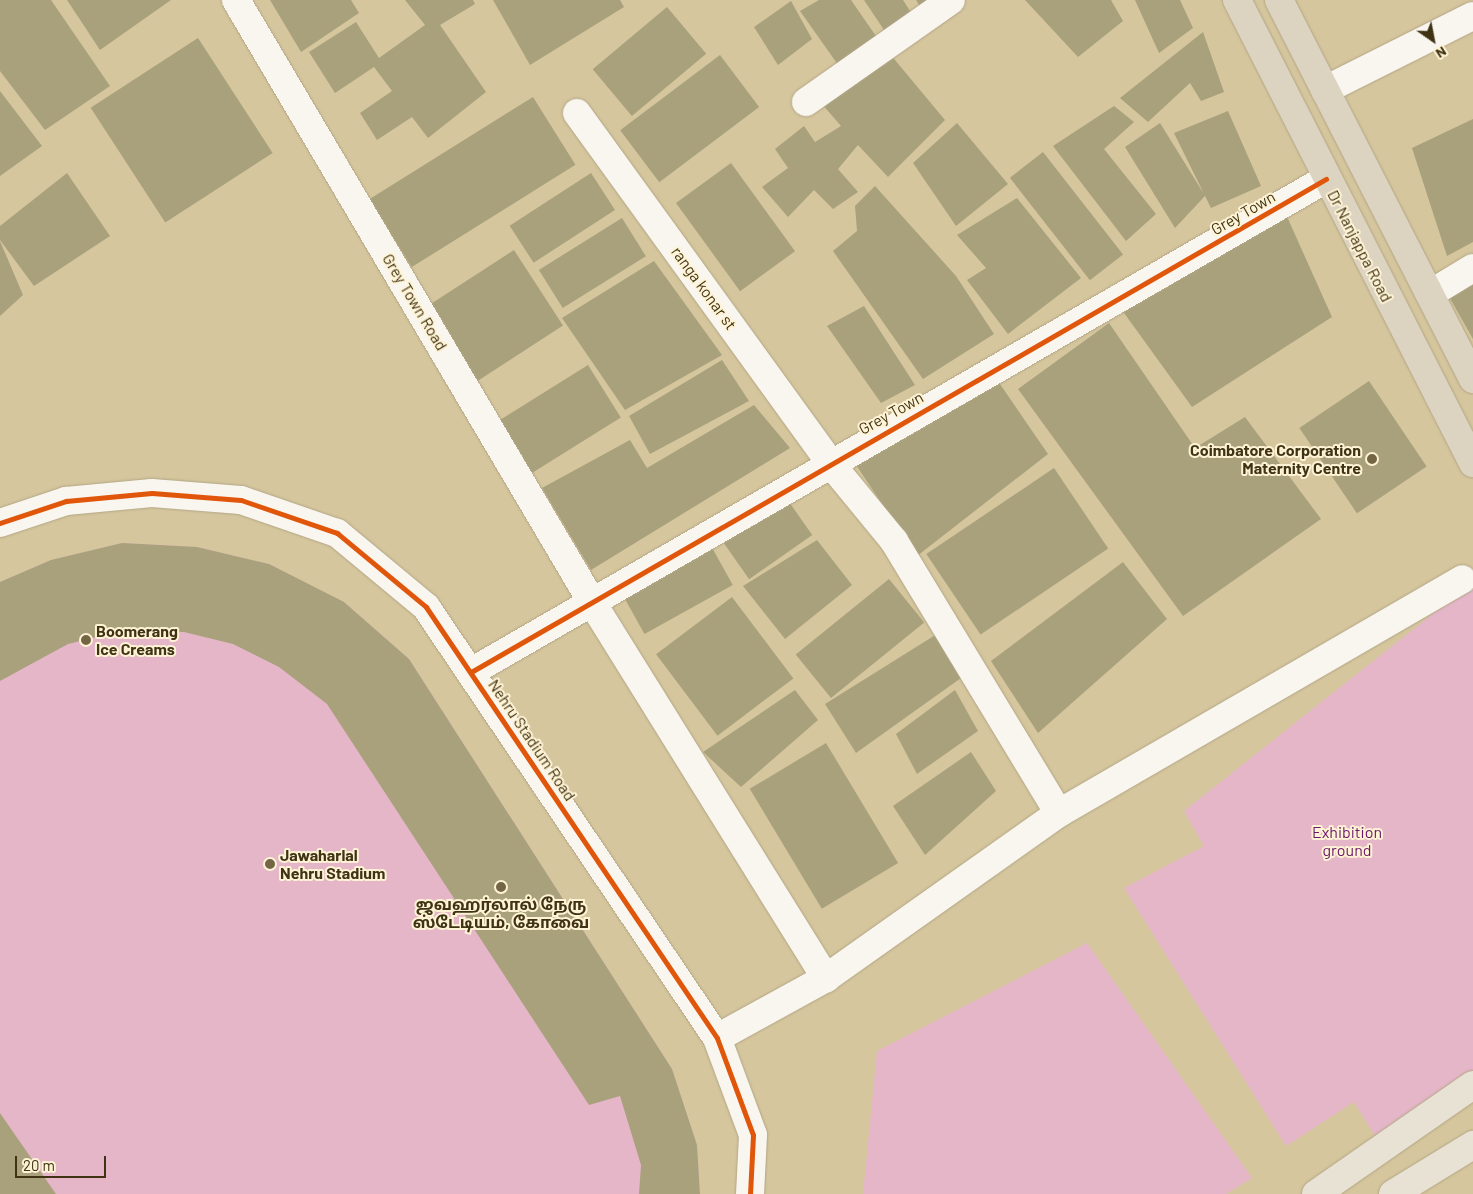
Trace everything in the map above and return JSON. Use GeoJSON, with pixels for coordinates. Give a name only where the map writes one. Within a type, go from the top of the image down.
{"type":"FeatureCollection","features":[{"type":"Feature","properties":{"kind":"highway","name":"Dr Nanjappa Road"},"geometry":{"type":"LineString","coordinates":[[1237,0],[1326,179],[1472,459]]}},
{"type":"Feature","properties":{"kind":"highway"},"geometry":{"type":"LineString","coordinates":[[1279,0],[1473,379]]}},
{"type":"Feature","properties":{"kind":"main road"},"geometry":{"type":"LineString","coordinates":[[1316,1194],[1473,1085]]}},
{"type":"Feature","properties":{"kind":"main road"},"geometry":{"type":"LineString","coordinates":[[1393,1194],[1473,1145]]}},
{"type":"Feature","properties":{"kind":"street","name":"Grey Town Road"},"geometry":{"type":"LineString","coordinates":[[236,0],[593,604],[826,978]]}},
{"type":"Feature","properties":{"kind":"street"},"geometry":{"type":"LineString","coordinates":[[806,102],[951,0]]}},
{"type":"Feature","properties":{"kind":"street"},"geometry":{"type":"LineString","coordinates":[[1325,90],[1473,16]]}},
{"type":"Feature","properties":{"kind":"street","name":"ranga konar st"},"geometry":{"type":"LineString","coordinates":[[577,113],[830,463],[894,541],[1059,813]]}},
{"type":"Feature","properties":{"kind":"street","name":"Grey Town"},"geometry":{"type":"LineString","coordinates":[[470,672],[593,604],[830,463],[1326,179]]}},
{"type":"Feature","properties":{"kind":"street"},"geometry":{"type":"LineString","coordinates":[[1430,294],[1473,268]]}},
{"type":"Feature","properties":{"kind":"street","name":"Nehru Stadium Road"},"geometry":{"type":"LineString","coordinates":[[0,523],[66,501],[152,493],[241,500],[337,533],[426,607],[717,1038],[753,1135],[750,1194]]}},
{"type":"Feature","properties":{"kind":"street"},"geometry":{"type":"LineString","coordinates":[[717,1038],[826,978],[1059,813],[1462,579]]}},
{"type":"Feature","properties":{"kind":"green space","name":"Jawaharlal Nehru Stadium"},"geometry":{"type":"Polygon","coordinates":[[[122,543],[197,547],[269,564],[344,602],[409,659],[672,1069],[697,1145],[700,1194],[0,1194],[0,582],[51,560],[122,543]]]}},
{"type":"Feature","properties":{"kind":"green space","name":"Exhibition ground"},"geometry":{"type":"Polygon","coordinates":[[[1473,582],[1473,1075],[1377,1139],[1354,1102],[1286,1146],[1124,888],[1204,846],[1184,811],[1473,582]]]}},
{"type":"Feature","properties":{"kind":"green space"},"geometry":{"type":"Polygon","coordinates":[[[1087,943],[1252,1178],[1226,1194],[863,1194],[877,1051],[1087,943]]]}},
{"type":"Feature","properties":{"kind":"building"},"geometry":{"type":"Polygon","coordinates":[[[0,0],[51,0],[110,86],[45,130],[0,71],[0,0]]]}},
{"type":"Feature","properties":{"kind":"building"},"geometry":{"type":"Polygon","coordinates":[[[67,0],[171,0],[100,50],[67,0]]]}},
{"type":"Feature","properties":{"kind":"building"},"geometry":{"type":"Polygon","coordinates":[[[270,0],[351,0],[359,13],[301,52],[270,0]]]}},
{"type":"Feature","properties":{"kind":"building"},"geometry":{"type":"Polygon","coordinates":[[[405,0],[473,0],[475,4],[440,25],[486,92],[428,138],[412,117],[377,140],[360,113],[392,91],[374,67],[335,93],[309,52],[356,22],[379,58],[425,25],[405,0]]]}},
{"type":"Feature","properties":{"kind":"building"},"geometry":{"type":"Polygon","coordinates":[[[493,0],[620,0],[624,7],[530,65],[493,0]]]}},
{"type":"Feature","properties":{"kind":"building"},"geometry":{"type":"Polygon","coordinates":[[[819,0],[851,0],[878,39],[841,69],[800,11],[819,0]]]}},
{"type":"Feature","properties":{"kind":"building"},"geometry":{"type":"Polygon","coordinates":[[[864,0],[903,0],[912,14],[888,36],[864,0]]]}},
{"type":"Feature","properties":{"kind":"building"},"geometry":{"type":"Polygon","coordinates":[[[916,0],[937,0],[923,11],[916,0]]]}},
{"type":"Feature","properties":{"kind":"building"},"geometry":{"type":"Polygon","coordinates":[[[1025,0],[1111,0],[1123,21],[1078,57],[1025,0]]]}},
{"type":"Feature","properties":{"kind":"building"},"geometry":{"type":"Polygon","coordinates":[[[1135,0],[1180,0],[1193,28],[1159,53],[1135,0]]]}},
{"type":"Feature","properties":{"kind":"building"},"geometry":{"type":"Polygon","coordinates":[[[791,1],[812,39],[778,65],[754,27],[791,1]]]}},
{"type":"Feature","properties":{"kind":"building"},"geometry":{"type":"Polygon","coordinates":[[[667,7],[706,54],[632,116],[593,69],[667,7]]]}},
{"type":"Feature","properties":{"kind":"building"},"geometry":{"type":"Polygon","coordinates":[[[1203,32],[1224,92],[1201,101],[1190,83],[1148,122],[1120,98],[1203,32]]]}},
{"type":"Feature","properties":{"kind":"building"},"geometry":{"type":"Polygon","coordinates":[[[198,38],[273,153],[165,223],[91,108],[198,38]]]}},
{"type":"Feature","properties":{"kind":"building"},"geometry":{"type":"Polygon","coordinates":[[[890,54],[945,120],[888,177],[858,145],[838,169],[858,192],[833,209],[814,190],[788,217],[762,187],[788,168],[775,149],[804,126],[815,142],[841,126],[822,104],[890,54]]]}},
{"type":"Feature","properties":{"kind":"building"},"geometry":{"type":"Polygon","coordinates":[[[720,55],[759,107],[659,182],[620,130],[720,55]]]}},
{"type":"Feature","properties":{"kind":"building"},"geometry":{"type":"Polygon","coordinates":[[[0,91],[42,146],[0,176],[0,91]]]}},
{"type":"Feature","properties":{"kind":"building"},"geometry":{"type":"Polygon","coordinates":[[[533,97],[575,165],[412,267],[369,199],[533,97]]]}},
{"type":"Feature","properties":{"kind":"building"},"geometry":{"type":"Polygon","coordinates":[[[1114,106],[1134,122],[1104,149],[1156,214],[1126,241],[1053,146],[1114,106]]]}},
{"type":"Feature","properties":{"kind":"building"},"geometry":{"type":"Polygon","coordinates":[[[1228,111],[1261,186],[1211,208],[1205,196],[1175,228],[1125,147],[1160,123],[1204,194],[1174,133],[1228,111]]]}},
{"type":"Feature","properties":{"kind":"building"},"geometry":{"type":"Polygon","coordinates":[[[1473,119],[1473,242],[1447,256],[1412,148],[1473,119]]]}},
{"type":"Feature","properties":{"kind":"building"},"geometry":{"type":"Polygon","coordinates":[[[957,123],[1008,184],[956,226],[913,163],[957,123]]]}},
{"type":"Feature","properties":{"kind":"building"},"geometry":{"type":"Polygon","coordinates":[[[1043,152],[1123,254],[1090,280],[1010,178],[1043,152]]]}},
{"type":"Feature","properties":{"kind":"building"},"geometry":{"type":"Polygon","coordinates":[[[731,163],[795,251],[740,291],[676,203],[731,163]]]}},
{"type":"Feature","properties":{"kind":"building"},"geometry":{"type":"Polygon","coordinates":[[[67,173],[110,236],[34,286],[0,240],[0,226],[67,173]]]}},
{"type":"Feature","properties":{"kind":"building"},"geometry":{"type":"Polygon","coordinates":[[[591,173],[615,210],[534,263],[510,226],[591,173]]]}},
{"type":"Feature","properties":{"kind":"building"},"geometry":{"type":"Polygon","coordinates":[[[875,186],[956,276],[994,334],[923,379],[833,251],[857,231],[855,206],[875,186]]]}},
{"type":"Feature","properties":{"kind":"building"},"geometry":{"type":"Polygon","coordinates":[[[1017,198],[1081,278],[1008,334],[967,280],[986,268],[957,235],[1017,198]]]}},
{"type":"Feature","properties":{"kind":"building"},"geometry":{"type":"Polygon","coordinates":[[[1284,210],[1332,317],[1192,407],[1119,306],[1284,210]]]}},
{"type":"Feature","properties":{"kind":"building"},"geometry":{"type":"Polygon","coordinates":[[[622,218],[646,256],[563,308],[539,270],[622,218]]]}},
{"type":"Feature","properties":{"kind":"building"},"geometry":{"type":"Polygon","coordinates":[[[0,241],[23,295],[0,316],[0,241]]]}},
{"type":"Feature","properties":{"kind":"building"},"geometry":{"type":"Polygon","coordinates":[[[514,250],[563,325],[468,387],[419,312],[514,250]]]}},
{"type":"Feature","properties":{"kind":"building"},"geometry":{"type":"Polygon","coordinates":[[[654,261],[722,355],[625,410],[562,318],[654,261]]]}},
{"type":"Feature","properties":{"kind":"building"},"geometry":{"type":"Polygon","coordinates":[[[1473,268],[1473,339],[1443,286],[1473,268]]]}},
{"type":"Feature","properties":{"kind":"building"},"geometry":{"type":"Polygon","coordinates":[[[864,306],[915,385],[881,403],[827,326],[864,306]]]}},
{"type":"Feature","properties":{"kind":"building"},"geometry":{"type":"Polygon","coordinates":[[[1109,323],[1195,448],[1245,417],[1321,519],[1183,616],[1018,389],[1109,323]]]}},
{"type":"Feature","properties":{"kind":"building"},"geometry":{"type":"Polygon","coordinates":[[[722,360],[749,401],[650,454],[629,416],[722,360]]]}},
{"type":"Feature","properties":{"kind":"building"},"geometry":{"type":"Polygon","coordinates":[[[588,365],[621,418],[521,480],[488,428],[588,365]]]}},
{"type":"Feature","properties":{"kind":"building"},"geometry":{"type":"Polygon","coordinates":[[[991,371],[1048,454],[917,556],[848,453],[991,371]]]}},
{"type":"Feature","properties":{"kind":"building"},"geometry":{"type":"Polygon","coordinates":[[[1369,381],[1427,466],[1357,513],[1299,428],[1369,381]]]}},
{"type":"Feature","properties":{"kind":"building"},"geometry":{"type":"Polygon","coordinates":[[[754,405],[790,448],[591,570],[542,488],[630,440],[647,468],[754,405]]]}},
{"type":"Feature","properties":{"kind":"building"},"geometry":{"type":"Polygon","coordinates":[[[1054,468],[1108,548],[981,635],[926,554],[1054,468]]]}},
{"type":"Feature","properties":{"kind":"building"},"geometry":{"type":"Polygon","coordinates":[[[787,499],[812,535],[749,579],[724,543],[787,499]]]}},
{"type":"Feature","properties":{"kind":"building"},"geometry":{"type":"Polygon","coordinates":[[[817,540],[852,585],[785,639],[743,586],[817,540]]]}},
{"type":"Feature","properties":{"kind":"building","name":"ஜவஹர்லால் நேரு ஸ்டேடியம், கோவை"},"geometry":{"type":"Polygon","coordinates":[[[122,543],[197,547],[269,564],[344,602],[409,659],[672,1069],[697,1145],[700,1194],[639,1194],[641,1165],[620,1096],[589,1105],[327,704],[279,667],[233,644],[184,632],[122,631],[68,644],[0,681],[0,582],[51,560],[122,543]]]}},
{"type":"Feature","properties":{"kind":"building"},"geometry":{"type":"Polygon","coordinates":[[[710,544],[733,585],[644,634],[622,593],[710,544]]]}},
{"type":"Feature","properties":{"kind":"building"},"geometry":{"type":"Polygon","coordinates":[[[1123,562],[1167,619],[1038,733],[991,661],[1123,562]]]}},
{"type":"Feature","properties":{"kind":"building"},"geometry":{"type":"Polygon","coordinates":[[[889,579],[924,623],[831,698],[796,655],[889,579]]]}},
{"type":"Feature","properties":{"kind":"building"},"geometry":{"type":"Polygon","coordinates":[[[732,597],[793,678],[718,736],[656,654],[732,597]]]}},
{"type":"Feature","properties":{"kind":"building"},"geometry":{"type":"Polygon","coordinates":[[[937,634],[961,678],[856,753],[825,704],[937,634]]]}},
{"type":"Feature","properties":{"kind":"building"},"geometry":{"type":"Polygon","coordinates":[[[795,690],[818,720],[741,787],[703,752],[795,690]]]}},
{"type":"Feature","properties":{"kind":"building"},"geometry":{"type":"Polygon","coordinates":[[[955,690],[978,731],[917,774],[896,734],[955,690]]]}},
{"type":"Feature","properties":{"kind":"building"},"geometry":{"type":"Polygon","coordinates":[[[826,743],[898,863],[822,909],[750,789],[826,743]]]}},
{"type":"Feature","properties":{"kind":"building"},"geometry":{"type":"Polygon","coordinates":[[[971,752],[996,791],[925,855],[893,806],[971,752]]]}},
{"type":"Feature","properties":{"kind":"building"},"geometry":{"type":"Polygon","coordinates":[[[0,1113],[56,1194],[0,1194],[0,1113]]]}},
{"type":"Feature","properties":{"kind":"cycle path"},"geometry":{"type":"LineString","coordinates":[[471,672],[1326,179]]}},
{"type":"Feature","properties":{"kind":"cycle path"},"geometry":{"type":"LineString","coordinates":[[0,523],[66,501],[152,493],[241,500],[337,533],[426,607],[717,1038],[753,1135],[750,1194]]}},
{"type":"Feature","properties":{"kind":"place","name":"Coimbatore Corporation Maternity Centre"},"geometry":{"type":"Point","coordinates":[1372,459]}},
{"type":"Feature","properties":{"kind":"place","name":"Boomerang Ice Creams"},"geometry":{"type":"Point","coordinates":[86,640]}},
{"type":"Feature","properties":{"kind":"place","name":"Jawaharlal Nehru Stadium"},"geometry":{"type":"Point","coordinates":[270,864]}},
{"type":"Feature","properties":{"kind":"place","name":"ஜவஹர்லால் நேரு ஸ்டேடியம், கோவை"},"geometry":{"type":"Point","coordinates":[501,887]}}]}
